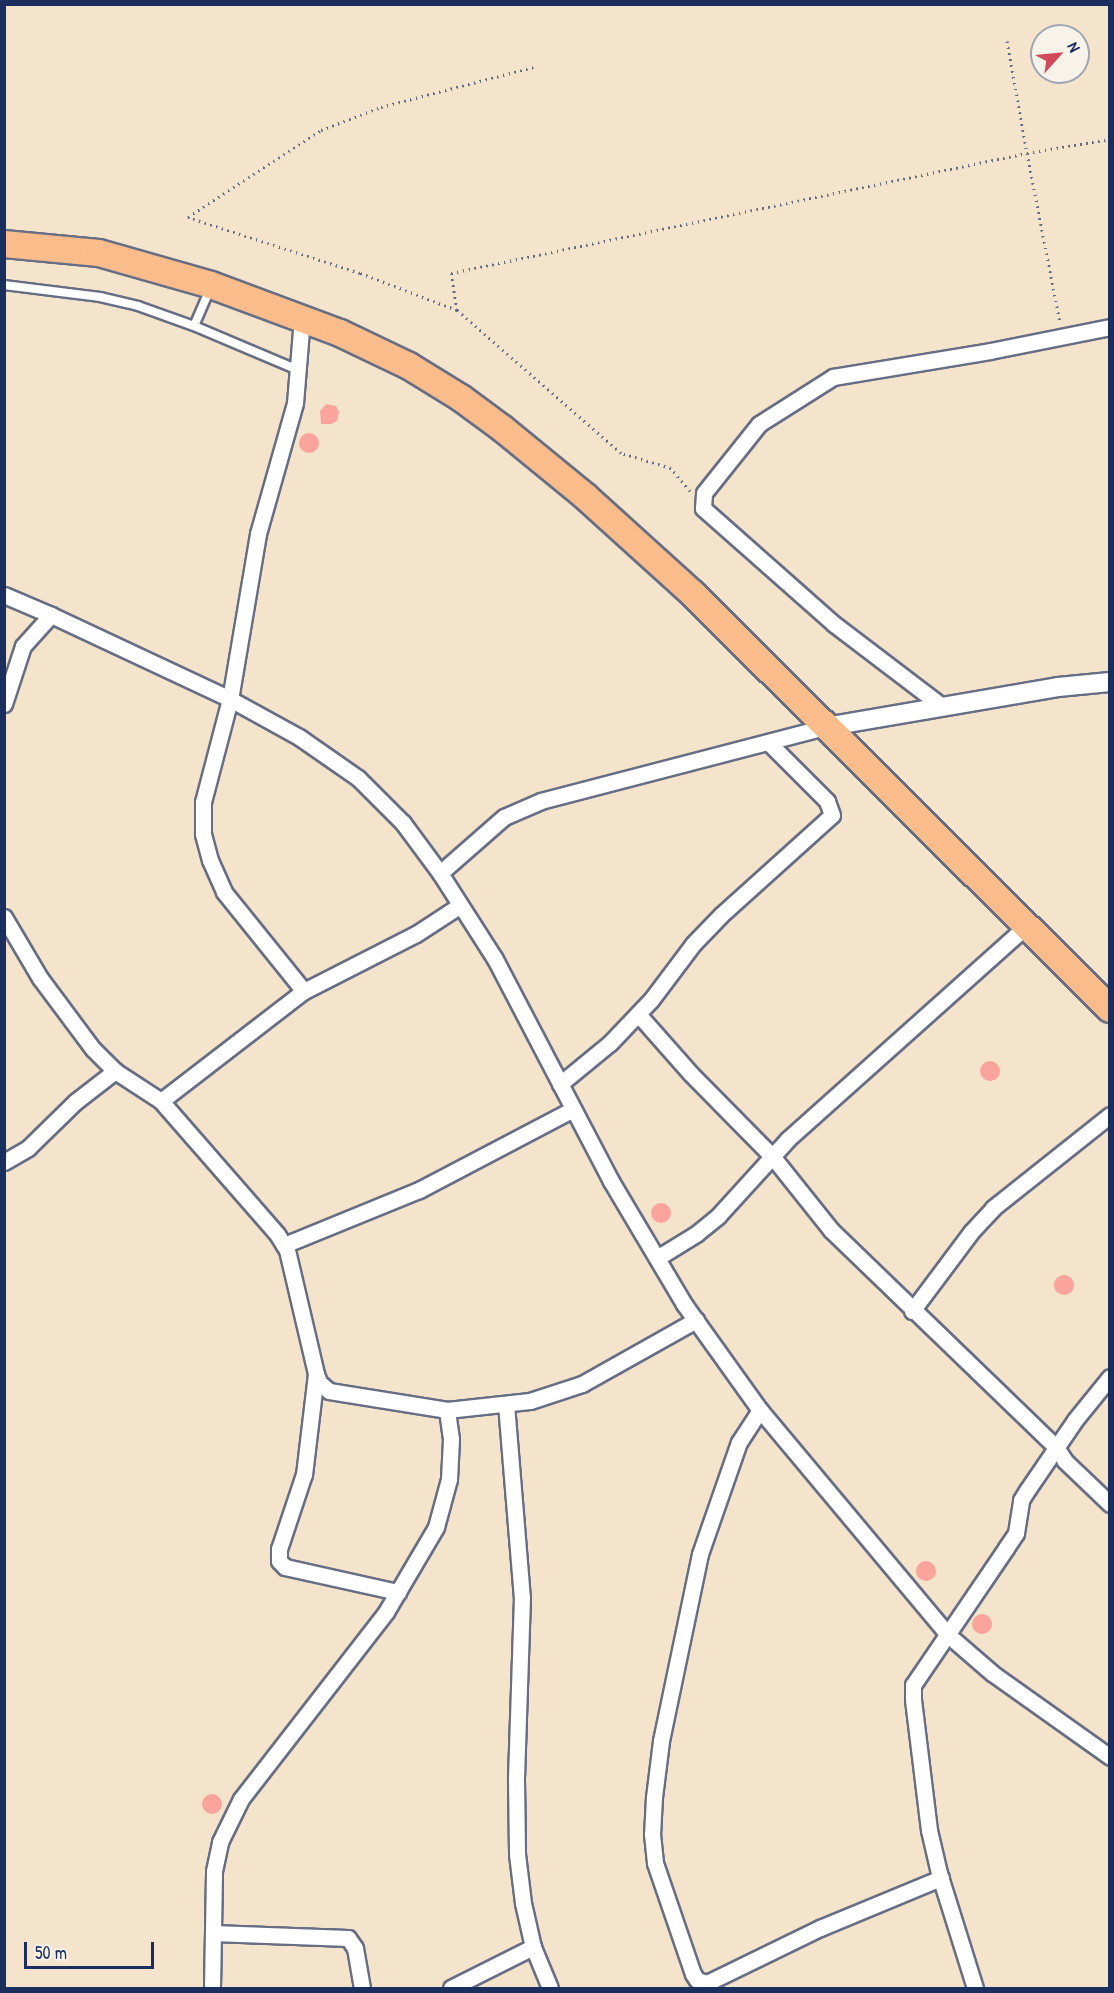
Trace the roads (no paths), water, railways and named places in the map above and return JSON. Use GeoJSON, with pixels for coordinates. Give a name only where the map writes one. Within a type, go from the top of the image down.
{"type":"FeatureCollection","features":[{"type":"Feature","properties":{"kind":"highway"},"geometry":{"type":"LineString","coordinates":[[4,244],[99,253],[212,285],[302,318],[409,366],[503,429],[586,497],[693,594],[1110,1009]]}},
{"type":"Feature","properties":{"kind":"street"},"geometry":{"type":"LineString","coordinates":[[302,318],[295,403],[258,534],[230,699],[205,792],[203,834],[210,860],[225,892],[304,991]]}},
{"type":"Feature","properties":{"kind":"street"},"geometry":{"type":"LineString","coordinates":[[943,707],[834,624],[703,508],[704,493],[759,424],[833,376],[990,351],[1110,327]]}},
{"type":"Feature","properties":{"kind":"street"},"geometry":{"type":"LineString","coordinates":[[4,596],[51,615],[230,699],[299,737],[358,778],[404,823],[440,873],[495,959],[611,1181],[657,1258],[696,1320],[760,1410],[947,1634],[992,1673],[1109,1754]]}},
{"type":"Feature","properties":{"kind":"street"},"geometry":{"type":"LineString","coordinates":[[4,704],[23,646],[51,615]]}},
{"type":"Feature","properties":{"kind":"street"},"geometry":{"type":"LineString","coordinates":[[440,873],[504,817],[541,801],[825,727],[1058,687],[1110,682]]}},
{"type":"Feature","properties":{"kind":"street"},"geometry":{"type":"LineString","coordinates":[[560,1084],[610,1043],[638,1014],[694,943],[721,915],[832,815],[827,801],[768,743]]}},
{"type":"Feature","properties":{"kind":"street"},"geometry":{"type":"LineString","coordinates":[[160,1101],[304,991],[416,934],[459,906]]}},
{"type":"Feature","properties":{"kind":"street"},"geometry":{"type":"LineString","coordinates":[[4,917],[40,978],[93,1049],[115,1071],[160,1101],[265,1218],[284,1245],[316,1374],[319,1382],[329,1391],[447,1410],[506,1404],[568,1391],[696,1320]]}},
{"type":"Feature","properties":{"kind":"street"},"geometry":{"type":"LineString","coordinates":[[657,1258],[696,1234],[718,1216],[771,1156],[1026,926]]}},
{"type":"Feature","properties":{"kind":"street"},"geometry":{"type":"LineString","coordinates":[[638,1014],[691,1074],[771,1156],[831,1230],[912,1311],[1056,1447],[1065,1461],[1110,1504]]}},
{"type":"Feature","properties":{"kind":"street"},"geometry":{"type":"LineString","coordinates":[[4,1162],[28,1148],[75,1102],[115,1071]]}},
{"type":"Feature","properties":{"kind":"street"},"geometry":{"type":"LineString","coordinates":[[284,1245],[419,1190],[573,1109]]}},
{"type":"Feature","properties":{"kind":"street"},"geometry":{"type":"LineString","coordinates":[[912,1311],[971,1232],[993,1209],[1110,1115]]}},
{"type":"Feature","properties":{"kind":"street"},"geometry":{"type":"LineString","coordinates":[[316,1374],[304,1474],[279,1549],[279,1561],[285,1567],[398,1592]]}},
{"type":"Feature","properties":{"kind":"street"},"geometry":{"type":"LineString","coordinates":[[975,1989],[941,1878],[929,1830],[913,1691],[916,1680],[1011,1540],[1019,1522],[1021,1500],[1056,1447],[1110,1377]]}},
{"type":"Feature","properties":{"kind":"street"},"geometry":{"type":"LineString","coordinates":[[506,1404],[522,1597],[516,1780],[517,1854],[523,1903],[533,1947],[550,1989]]}},
{"type":"Feature","properties":{"kind":"street"},"geometry":{"type":"LineString","coordinates":[[212,1989],[214,1871],[218,1854],[241,1799],[386,1612],[436,1527],[449,1479],[451,1439],[447,1410]]}},
{"type":"Feature","properties":{"kind":"street"},"geometry":{"type":"LineString","coordinates":[[760,1410],[739,1442],[700,1554],[662,1741],[654,1797],[651,1834],[654,1863],[693,1974],[702,1986],[852,1914],[941,1878]]}},
{"type":"Feature","properties":{"kind":"street"},"geometry":{"type":"LineString","coordinates":[[213,1934],[348,1938],[355,1948],[362,1989]]}},
{"type":"Feature","properties":{"kind":"street"},"geometry":{"type":"LineString","coordinates":[[451,1989],[533,1947]]}},
{"type":"Feature","properties":{"kind":"lane"},"geometry":{"type":"LineString","coordinates":[[4,285],[100,297],[138,306],[194,326],[296,369]]}},
{"type":"Feature","properties":{"kind":"lane"},"geometry":{"type":"LineString","coordinates":[[194,326],[212,285]]}}]}
